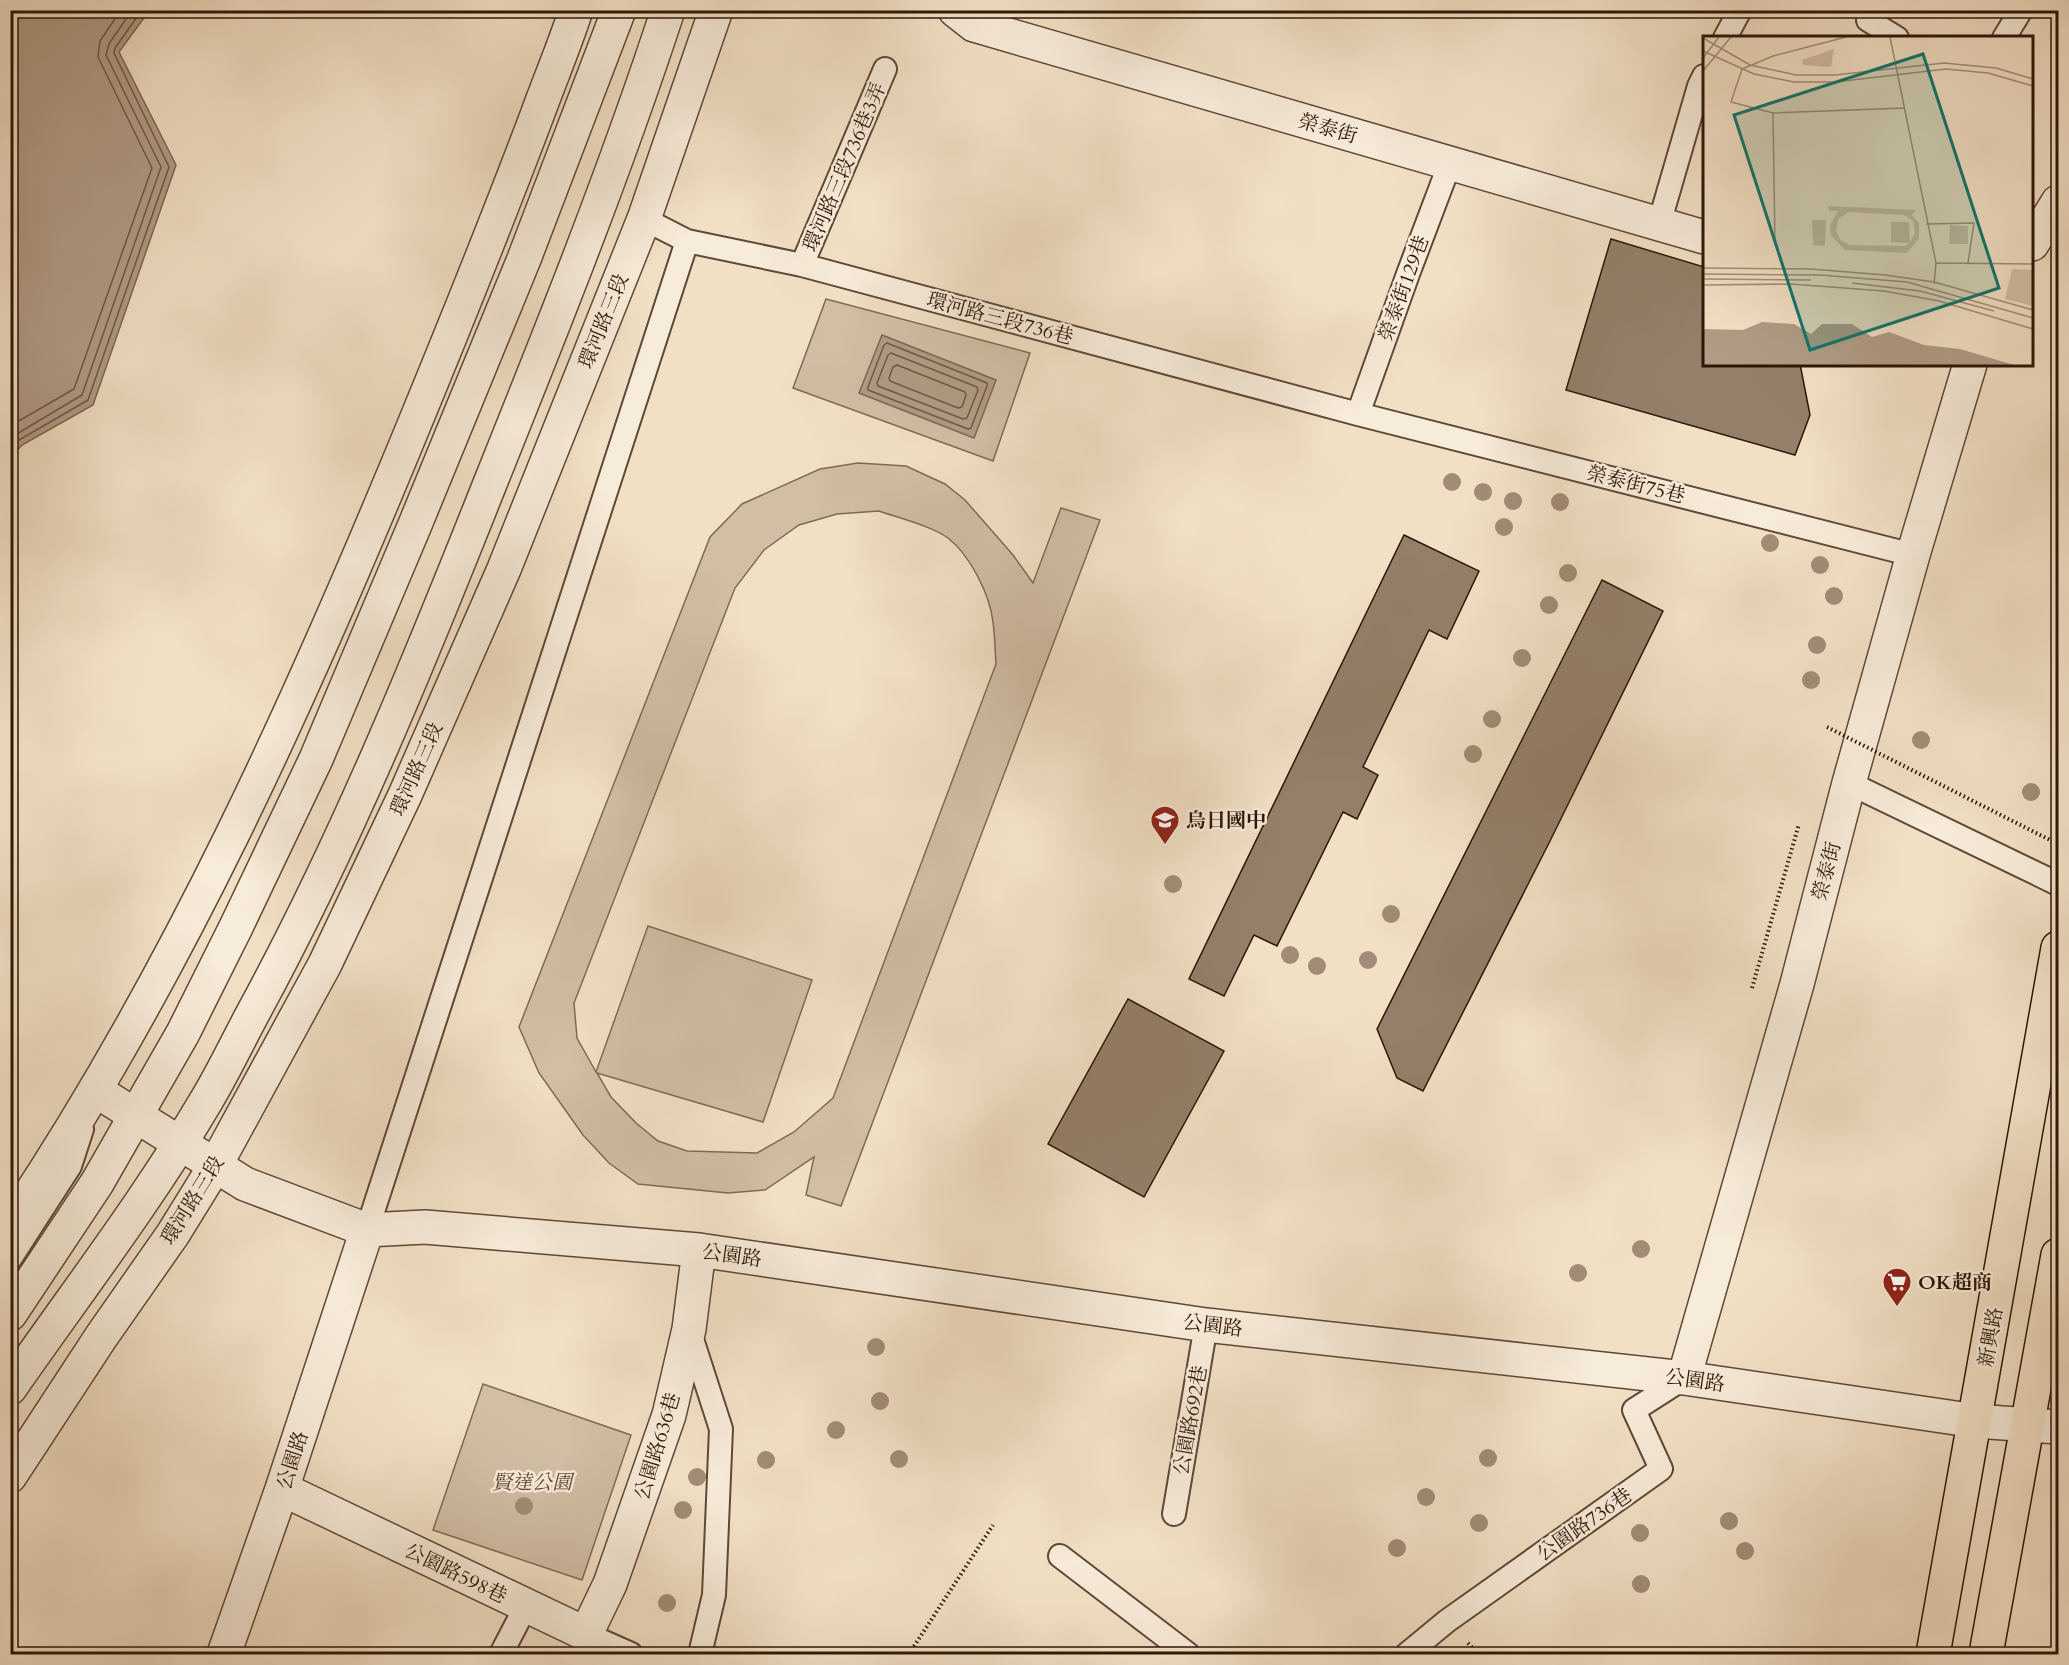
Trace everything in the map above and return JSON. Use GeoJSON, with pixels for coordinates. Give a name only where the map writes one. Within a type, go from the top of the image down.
{"type":"FeatureCollection","features":[{"type":"Feature","properties":{"kind":"main road","name":"新興路"},"geometry":{"type":"LineString","coordinates":[[1933,1654],[2058,948]]}},
{"type":"Feature","properties":{"kind":"main road"},"geometry":{"type":"LineString","coordinates":[[1986,1654],[2043,1426],[2058,1255]]}},
{"type":"Feature","properties":{"kind":"street"},"geometry":{"type":"LineString","coordinates":[[10,1225],[56,1156],[95,1090],[196,906],[276,741],[378,512],[492,236],[576,10]]}},
{"type":"Feature","properties":{"kind":"street"},"geometry":{"type":"LineString","coordinates":[[10,1314],[97,1183],[188,1023],[316,759],[519,269],[619,10]]}},
{"type":"Feature","properties":{"kind":"street","name":"環河路三段"},"geometry":{"type":"LineString","coordinates":[[10,1388],[136,1210],[180,1143],[208,1098],[289,947],[366,785],[463,554],[573,275],[668,10]]}},
{"type":"Feature","properties":{"kind":"street","name":"環河路三段"},"geometry":{"type":"LineString","coordinates":[[10,1476],[101,1337],[173,1234],[215,1166],[325,964],[405,795],[504,569],[644,219],[716,10]]}},
{"type":"Feature","properties":{"kind":"street","name":"榮泰街"},"geometry":{"type":"LineString","coordinates":[[955,10],[974,26],[1703,237]]}},
{"type":"Feature","properties":{"kind":"street"},"geometry":{"type":"LineString","coordinates":[[2033,241],[2058,202]]}},
{"type":"Feature","properties":{"kind":"street","name":"榮泰街"},"geometry":{"type":"LineString","coordinates":[[1684,1378],[1792,1000],[1849,783],[1913,555],[1969,366]]}},
{"type":"Feature","properties":{"kind":"street","name":"公園路"},"geometry":{"type":"LineString","coordinates":[[95,1090],[245,1184],[367,1230],[425,1227],[699,1250],[1206,1325],[1684,1378],[1976,1421],[2043,1426]]}},
{"type":"Feature","properties":{"kind":"street","name":"公園路"},"geometry":{"type":"LineString","coordinates":[[224,1654],[282,1489],[367,1230]]}},
{"type":"Feature","properties":{"kind":"street","name":"公園路636巷"},"geometry":{"type":"LineString","coordinates":[[586,1634],[610,1584],[665,1426],[689,1329],[699,1250]]}},
{"type":"Feature","properties":{"kind":"street","name":"公園路598巷"},"geometry":{"type":"LineString","coordinates":[[282,1489],[586,1634]]}},
{"type":"Feature","properties":{"kind":"lane"},"geometry":{"type":"LineString","coordinates":[[1726,36],[1740,10]]}},
{"type":"Feature","properties":{"kind":"lane"},"geometry":{"type":"LineString","coordinates":[[2005,36],[2021,10]]}},
{"type":"Feature","properties":{"kind":"lane"},"geometry":{"type":"LineString","coordinates":[[1868,20],[1894,36]]}},
{"type":"Feature","properties":{"kind":"lane","name":"環河路三段736巷3弄"},"geometry":{"type":"LineString","coordinates":[[802,265],[885,69]]}},
{"type":"Feature","properties":{"kind":"lane"},"geometry":{"type":"LineString","coordinates":[[1659,224],[1703,78]]}},
{"type":"Feature","properties":{"kind":"lane","name":"榮泰街129巷"},"geometry":{"type":"LineString","coordinates":[[1358,414],[1450,164]]}},
{"type":"Feature","properties":{"kind":"lane","name":"環河路三段736巷"},"geometry":{"type":"LineString","coordinates":[[644,219],[687,241],[802,265],[1358,414]]}},
{"type":"Feature","properties":{"kind":"lane"},"geometry":{"type":"LineString","coordinates":[[367,1230],[687,241]]}},
{"type":"Feature","properties":{"kind":"lane","name":"榮泰街75巷"},"geometry":{"type":"LineString","coordinates":[[1358,414],[1913,555]]}},
{"type":"Feature","properties":{"kind":"lane"},"geometry":{"type":"LineString","coordinates":[[1849,783],[2058,884]]}},
{"type":"Feature","properties":{"kind":"lane"},"geometry":{"type":"LineString","coordinates":[[10,1258],[70,1166],[95,1090]]}},
{"type":"Feature","properties":{"kind":"lane","name":"公園路692巷"},"geometry":{"type":"LineString","coordinates":[[1174,1514],[1206,1325]]}},
{"type":"Feature","properties":{"kind":"lane"},"geometry":{"type":"LineString","coordinates":[[689,1329],[721,1429],[714,1595],[700,1654]]}},
{"type":"Feature","properties":{"kind":"lane"},"geometry":{"type":"LineString","coordinates":[[10,1455],[101,1337]]}},
{"type":"Feature","properties":{"kind":"lane","name":"公園路736巷"},"geometry":{"type":"LineString","coordinates":[[1407,1654],[1447,1621],[1661,1469],[1634,1410],[1684,1378]]}},
{"type":"Feature","properties":{"kind":"lane"},"geometry":{"type":"LineString","coordinates":[[1060,1556],[1188,1654]]}},
{"type":"Feature","properties":{"kind":"lane"},"geometry":{"type":"LineString","coordinates":[[501,1654],[526,1606]]}},
{"type":"Feature","properties":{"kind":"lane","name":"公園路598巷"},"geometry":{"type":"LineString","coordinates":[[586,1634],[631,1654]]}},
{"type":"Feature","properties":{"kind":"path"},"geometry":{"type":"LineString","coordinates":[[1824,738],[1827,727],[2058,844]]}},
{"type":"Feature","properties":{"kind":"path"},"geometry":{"type":"LineString","coordinates":[[1752,988],[1801,817]]}},
{"type":"Feature","properties":{"kind":"path"},"geometry":{"type":"LineString","coordinates":[[909,1654],[993,1525]]}},
{"type":"Feature","properties":{"kind":"green space"},"geometry":{"type":"Polygon","coordinates":[[[826,299],[1030,353],[993,461],[793,388],[826,299]]]}},
{"type":"Feature","properties":{"kind":"green space"},"geometry":{"type":"Polygon","coordinates":[[[858,463],[906,466],[945,484],[965,500],[1013,555],[1033,583],[1061,508],[1100,520],[841,1206],[806,1195],[814,1157],[765,1190],[728,1193],[638,1184],[609,1163],[583,1135],[539,1073],[519,1027],[710,537],[742,504],[820,469],[858,463]],[[879,511],[837,514],[799,525],[764,550],[735,588],[574,1003],[577,1038],[596,1072],[648,926],[812,980],[763,1122],[597,1073],[611,1097],[636,1123],[658,1141],[687,1151],[757,1153],[794,1132],[833,1098],[996,664],[993,622],[988,600],[978,576],[964,554],[941,534],[879,511]]]}},
{"type":"Feature","properties":{"kind":"green space","name":"賢達公園"},"geometry":{"type":"Polygon","coordinates":[[[483,1384],[631,1435],[582,1580],[433,1530],[483,1384]]]}},
{"type":"Feature","properties":{"kind":"water"},"geometry":{"type":"Polygon","coordinates":[[[11,10],[149,11],[119,52],[176,165],[93,405],[22,445],[11,457],[11,10]]]}},
{"type":"Feature","properties":{"kind":"water"},"geometry":{"type":"Polygon","coordinates":[[[882,335],[996,380],[974,438],[859,393],[882,335]]]}},
{"type":"Feature","properties":{"kind":"building"},"geometry":{"type":"Polygon","coordinates":[[[1611,239],[1703,267],[1703,366],[1800,366],[1810,415],[1795,455],[1566,390],[1611,239]]]}},
{"type":"Feature","properties":{"kind":"building"},"geometry":{"type":"Polygon","coordinates":[[[1404,535],[1479,571],[1447,639],[1429,630],[1363,767],[1378,775],[1357,819],[1343,812],[1277,946],[1254,935],[1224,996],[1189,979],[1404,535]]]}},
{"type":"Feature","properties":{"kind":"building"},"geometry":{"type":"Polygon","coordinates":[[[1602,580],[1663,611],[1423,1091],[1397,1078],[1377,1029],[1602,580]]]}},
{"type":"Feature","properties":{"kind":"building"},"geometry":{"type":"Polygon","coordinates":[[[1128,999],[1224,1051],[1144,1197],[1048,1144],[1128,999]]]}},
{"type":"Feature","properties":{"kind":"place","name":"烏日國中"},"geometry":{"type":"Point","coordinates":[1165,846]}},
{"type":"Feature","properties":{"kind":"place","name":"OK超商"},"geometry":{"type":"Point","coordinates":[1897,1308]}}]}
